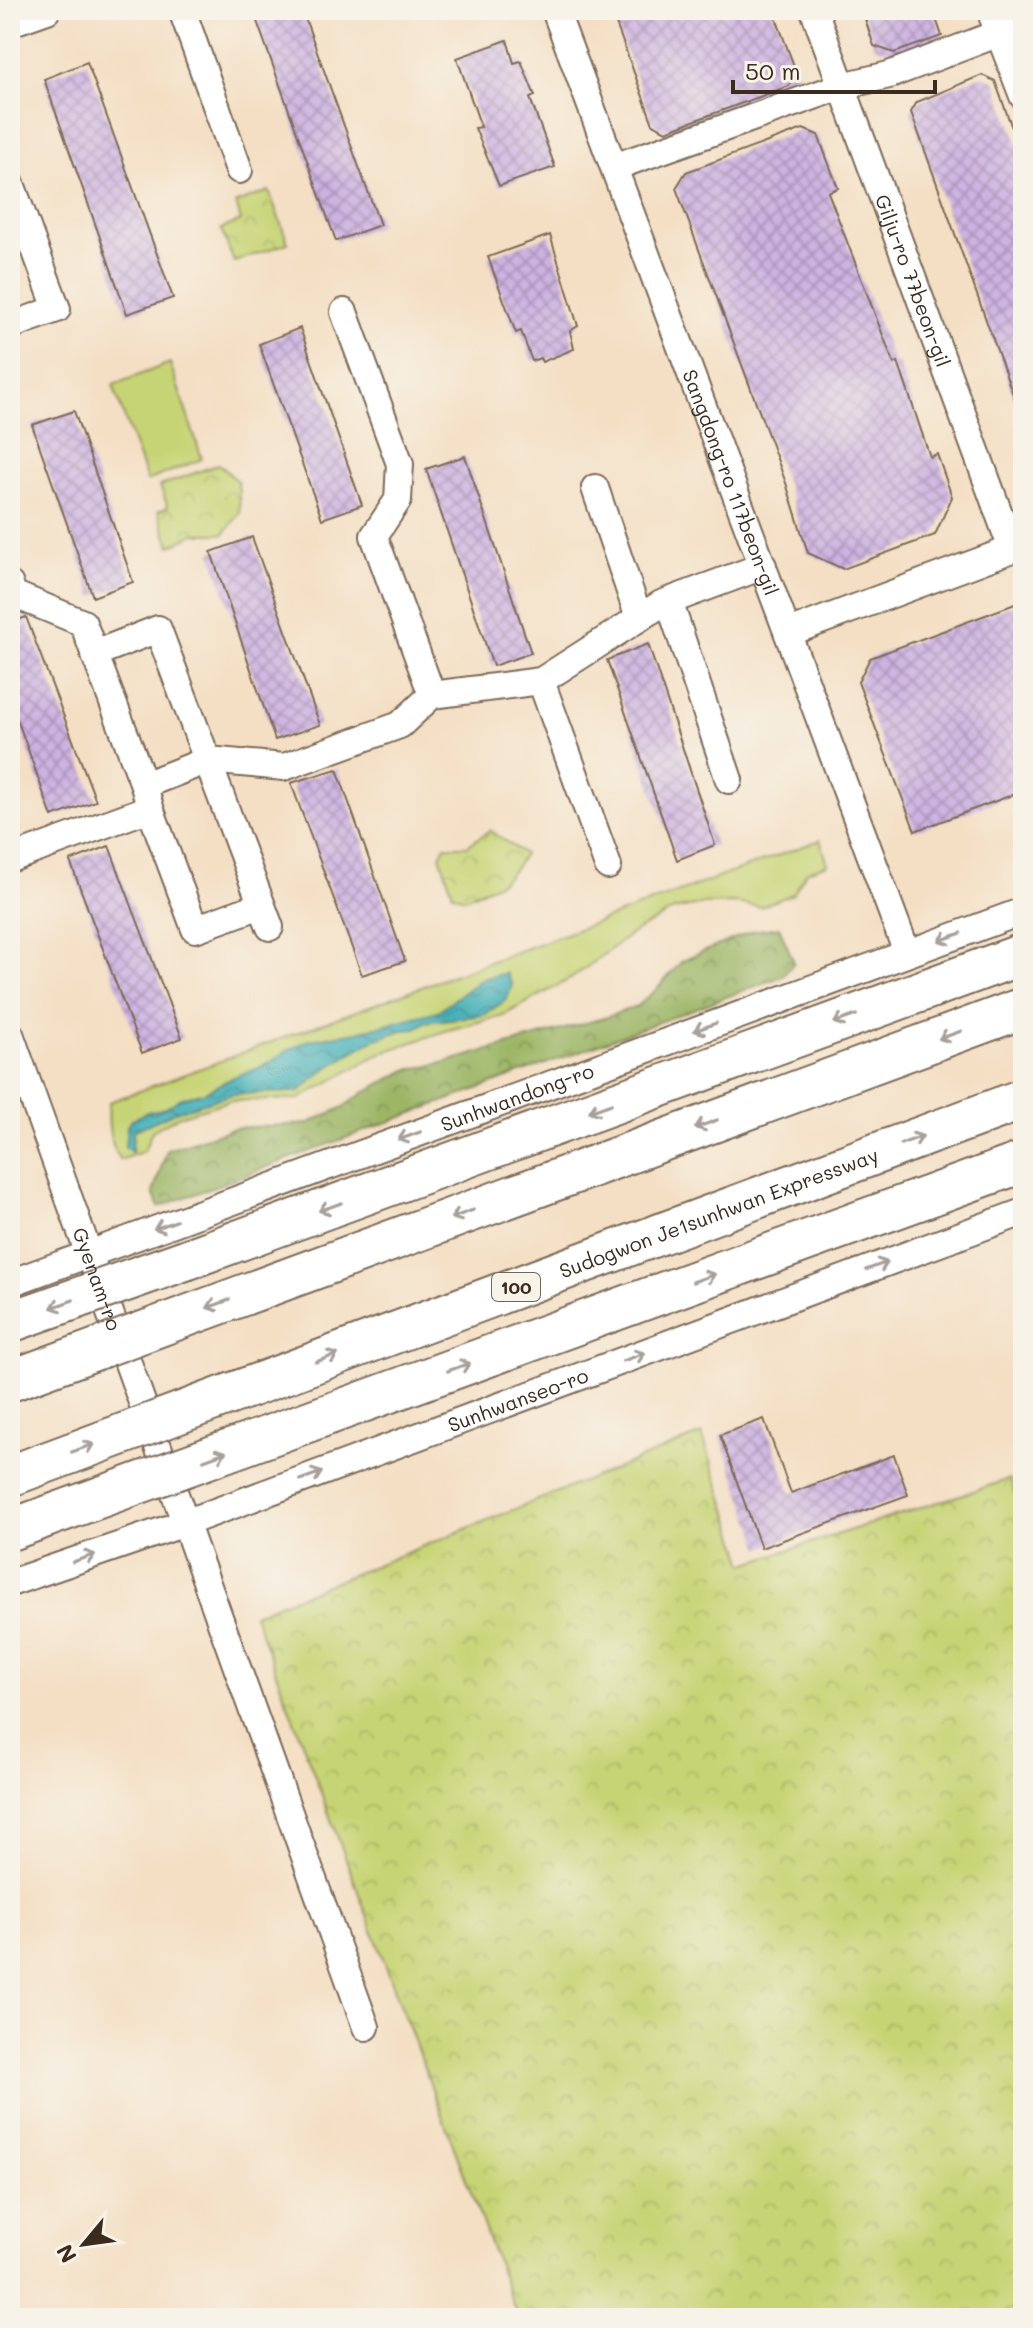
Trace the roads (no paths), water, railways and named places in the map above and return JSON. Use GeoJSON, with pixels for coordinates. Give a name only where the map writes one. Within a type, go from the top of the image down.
{"type":"FeatureCollection","features":[{"type":"Feature","properties":{"kind":"highway"},"geometry":{"type":"LineString","coordinates":[[10,1322],[1023,954]]}},
{"type":"Feature","properties":{"kind":"highway"},"geometry":{"type":"LineString","coordinates":[[10,1381],[1023,1008]]}},
{"type":"Feature","properties":{"kind":"highway","name":"Sudogwon Je1sunhwan Expressway"},"geometry":{"type":"LineString","coordinates":[[10,1476],[1023,1099]]}},
{"type":"Feature","properties":{"kind":"highway"},"geometry":{"type":"LineString","coordinates":[[10,1530],[1023,1162]]}},
{"type":"Feature","properties":{"kind":"street"},"geometry":{"type":"LineString","coordinates":[[10,23],[47,10]]}},
{"type":"Feature","properties":{"kind":"street"},"geometry":{"type":"LineString","coordinates":[[182,10],[239,170]]}},
{"type":"Feature","properties":{"kind":"street","name":"Sangdong-ro 117beon-gil"},"geometry":{"type":"LineString","coordinates":[[555,10],[907,953]]}},
{"type":"Feature","properties":{"kind":"street","name":"Gilju-ro 77beon-gil"},"geometry":{"type":"LineString","coordinates":[[788,633],[1017,547],[814,10]]}},
{"type":"Feature","properties":{"kind":"street"},"geometry":{"type":"LineString","coordinates":[[614,167],[842,86],[889,75],[1004,23],[1023,96]]}},
{"type":"Feature","properties":{"kind":"street"},"geometry":{"type":"LineString","coordinates":[[10,326],[57,309],[11,187]]}},
{"type":"Feature","properties":{"kind":"street"},"geometry":{"type":"LineString","coordinates":[[344,312],[400,464],[398,500],[374,536],[432,695]]}},
{"type":"Feature","properties":{"kind":"street"},"geometry":{"type":"LineString","coordinates":[[595,488],[639,618]]}},
{"type":"Feature","properties":{"kind":"street"},"geometry":{"type":"LineString","coordinates":[[10,859],[147,797],[208,760],[284,767],[400,725],[432,695],[541,681],[669,601],[763,566]]}},
{"type":"Feature","properties":{"kind":"street"},"geometry":{"type":"LineString","coordinates":[[10,585],[13,594],[83,623],[94,654],[195,929],[266,916],[158,629],[94,654]]}},
{"type":"Feature","properties":{"kind":"street"},"geometry":{"type":"LineString","coordinates":[[669,601],[729,780]]}},
{"type":"Feature","properties":{"kind":"street"},"geometry":{"type":"LineString","coordinates":[[541,681],[608,866]]}},
{"type":"Feature","properties":{"kind":"street","name":"Sunhwandong-ro"},"geometry":{"type":"LineString","coordinates":[[10,1283],[1023,911]]}},
{"type":"Feature","properties":{"kind":"street","name":"Gyenam-ro"},"geometry":{"type":"LineString","coordinates":[[10,1034],[366,2027]]}},
{"type":"Feature","properties":{"kind":"street","name":"Sunhwanseo-ro"},"geometry":{"type":"LineString","coordinates":[[10,1583],[185,1523],[1023,1212]]}},
{"type":"Feature","properties":{"kind":"water"},"geometry":{"type":"Polygon","coordinates":[[[506,973],[512,985],[507,999],[484,1015],[425,1022],[415,1029],[402,1030],[371,1041],[326,1069],[299,1092],[233,1094],[177,1111],[133,1131],[132,1152],[125,1147],[127,1126],[147,1112],[166,1108],[181,1098],[205,1092],[268,1064],[309,1040],[357,1032],[438,1011],[482,979],[506,973]]]}}]}
